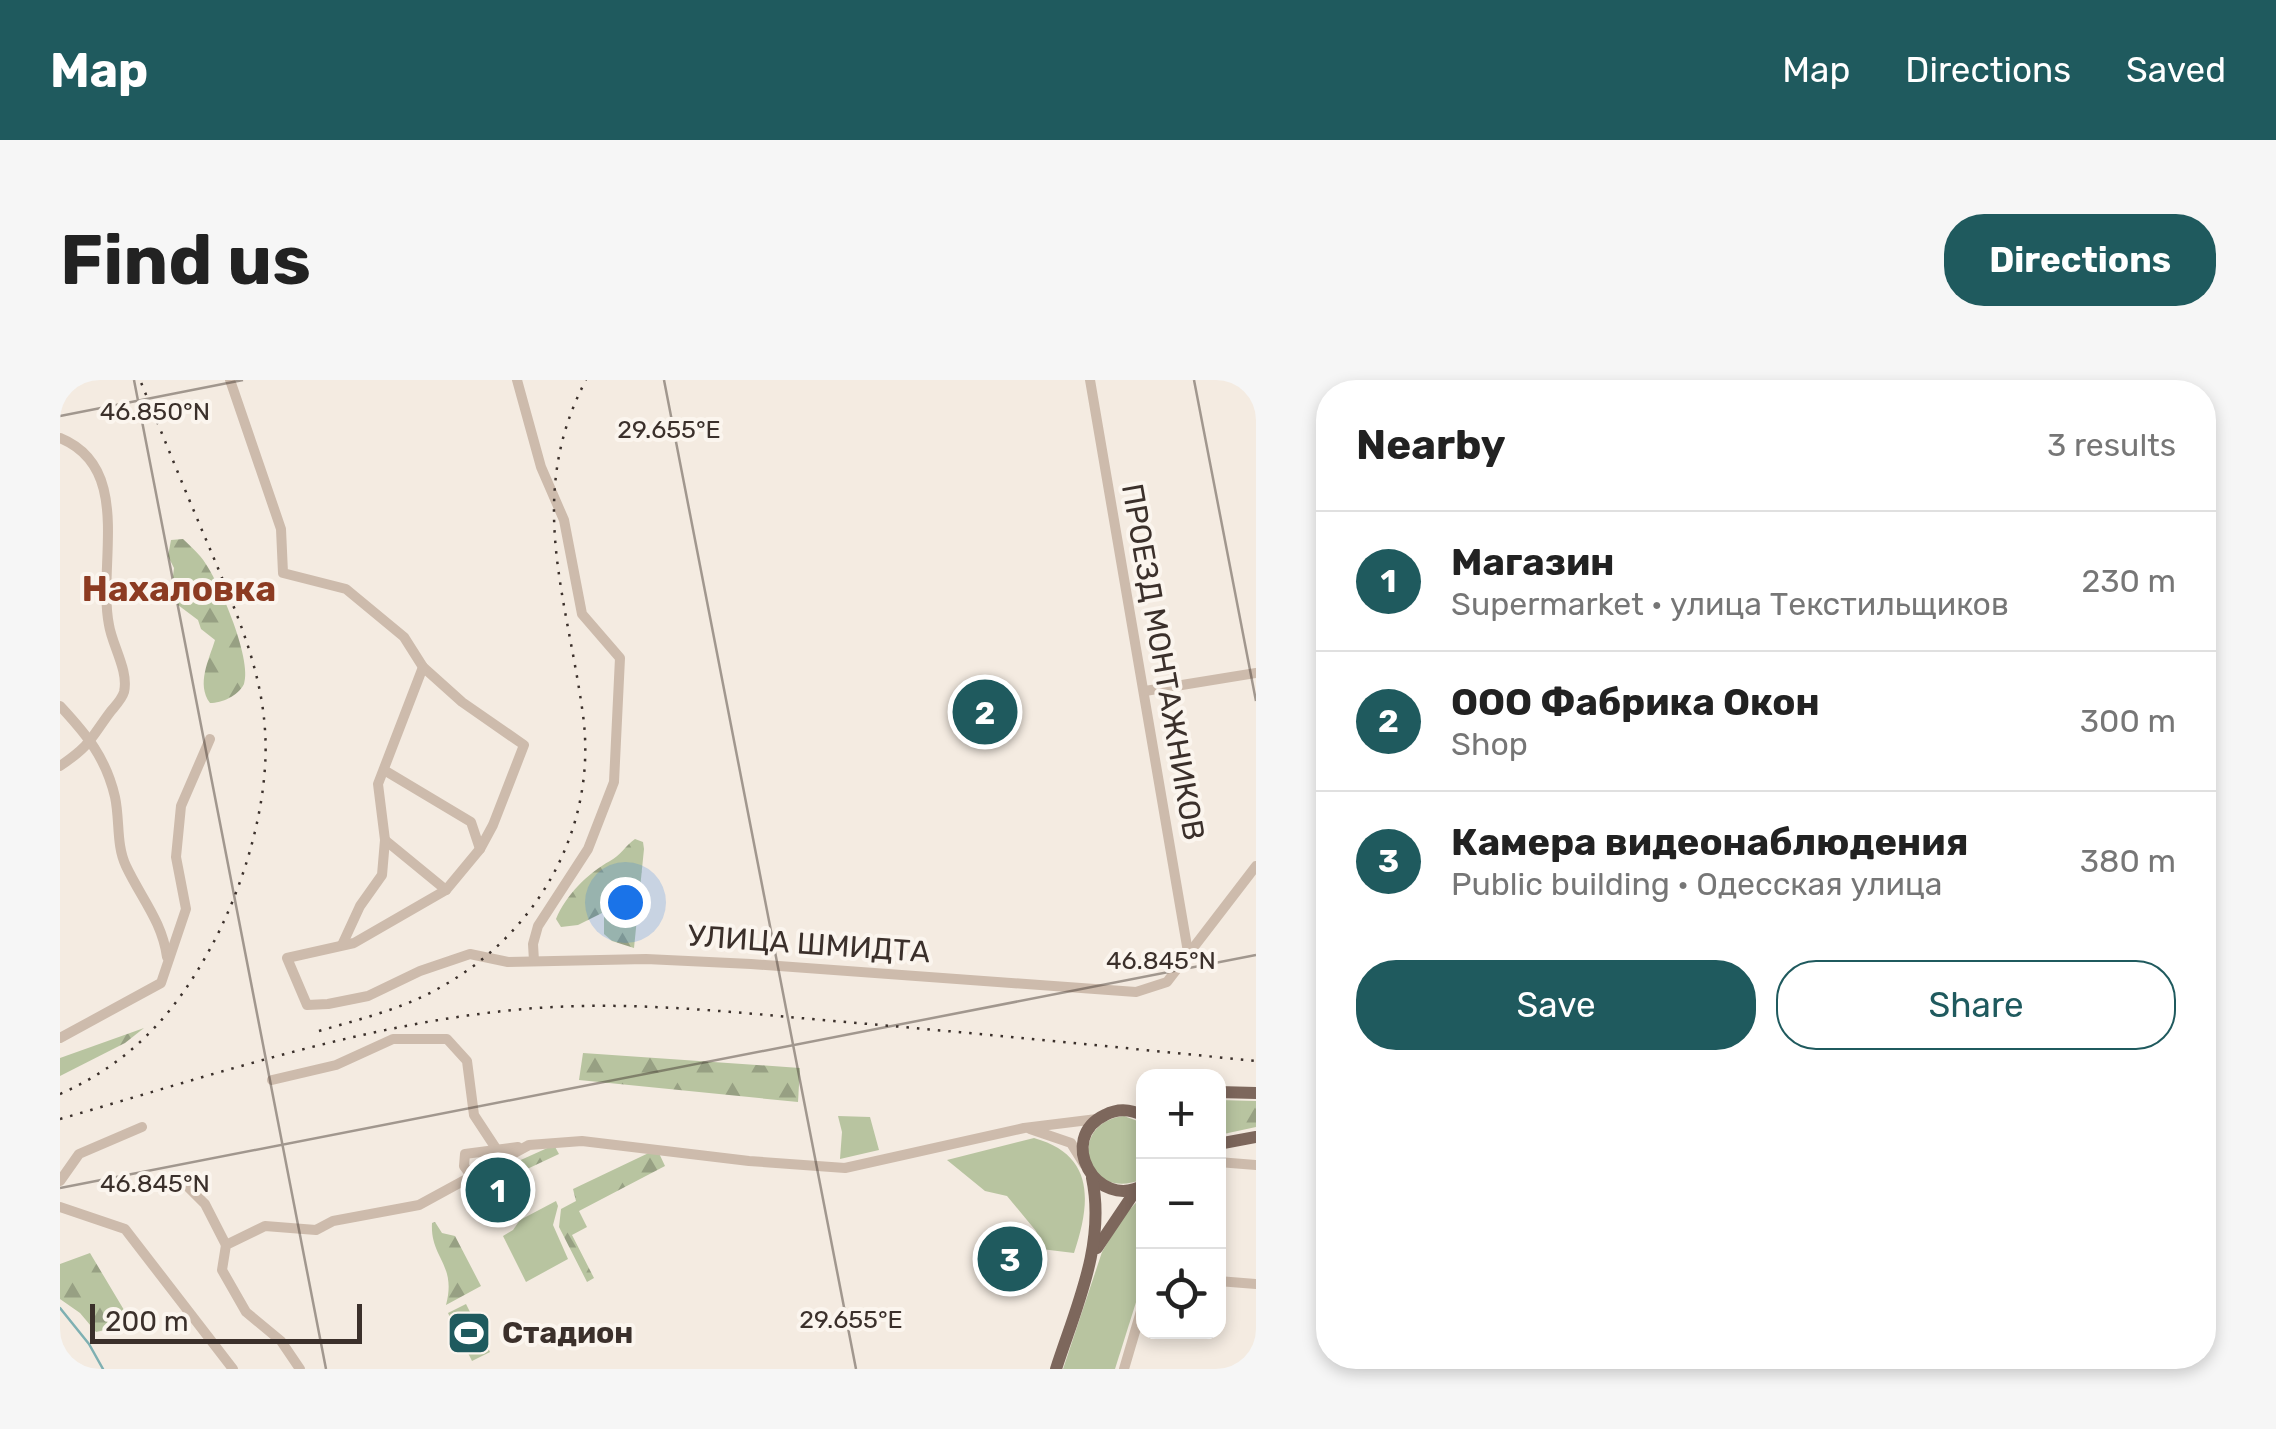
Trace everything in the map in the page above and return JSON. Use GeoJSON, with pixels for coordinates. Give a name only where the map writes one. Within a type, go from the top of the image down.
{"type":"FeatureCollection","features":[{"type":"Feature","properties":{"kind":"main road"},"geometry":{"type":"LineString","coordinates":[[1226,1092],[1256,1093]]}},
{"type":"Feature","properties":{"kind":"main road"},"geometry":{"type":"LineString","coordinates":[[1056,1369],[1091,1258],[1097,1214],[1092,1178],[1084,1164],[1084,1139],[1097,1119],[1136,1106]]}},
{"type":"Feature","properties":{"kind":"main road"},"geometry":{"type":"LineString","coordinates":[[1124,1110],[1136,1114]]}},
{"type":"Feature","properties":{"kind":"main road"},"geometry":{"type":"LineString","coordinates":[[1226,1142],[1256,1136]]}},
{"type":"Feature","properties":{"kind":"main road"},"geometry":{"type":"LineString","coordinates":[[1092,1178],[1118,1191],[1136,1188]]}},
{"type":"Feature","properties":{"kind":"main road"},"geometry":{"type":"LineString","coordinates":[[1091,1258],[1113,1220],[1136,1192]]}},
{"type":"Feature","properties":{"kind":"street","name":"УЛИЦА ШМИДТА"},"geometry":{"type":"LineString","coordinates":[[230,380],[281,530],[283,574],[346,589],[404,637],[423,667],[462,702],[524,745],[508,791],[480,849],[446,890],[354,942],[287,958],[306,1005],[341,1003],[368,996],[420,971],[470,954],[508,962],[646,959],[751,964],[1136,992],[1167,982],[1256,866]]}},
{"type":"Feature","properties":{"kind":"street"},"geometry":{"type":"LineString","coordinates":[[517,380],[541,467],[564,520],[582,614],[620,658],[614,782],[588,849],[538,926],[534,961]]}},
{"type":"Feature","properties":{"kind":"street","name":"ПРОЕЗД МОНТАЖНИКОВ"},"geometry":{"type":"LineString","coordinates":[[1090,380],[1188,952]]}},
{"type":"Feature","properties":{"kind":"street"},"geometry":{"type":"LineString","coordinates":[[60,438],[84,450],[93,460],[106,504],[109,625],[125,690],[93,741],[60,766]]}},
{"type":"Feature","properties":{"kind":"street"},"geometry":{"type":"LineString","coordinates":[[342,944],[360,906],[382,876],[384,840],[378,784],[423,667]]}},
{"type":"Feature","properties":{"kind":"street"},"geometry":{"type":"LineString","coordinates":[[1145,691],[1256,673]]}},
{"type":"Feature","properties":{"kind":"street"},"geometry":{"type":"LineString","coordinates":[[60,706],[93,741],[116,798],[122,855],[164,936],[167,958]]}},
{"type":"Feature","properties":{"kind":"street"},"geometry":{"type":"LineString","coordinates":[[60,1038],[161,983],[186,909],[176,856],[182,806],[210,739]]}},
{"type":"Feature","properties":{"kind":"street"},"geometry":{"type":"LineString","coordinates":[[384,770],[470,822],[480,849]]}},
{"type":"Feature","properties":{"kind":"street"},"geometry":{"type":"LineString","coordinates":[[384,840],[446,890]]}},
{"type":"Feature","properties":{"kind":"street"},"geometry":{"type":"LineString","coordinates":[[272,1080],[336,1065],[393,1040],[447,1039],[467,1062],[474,1115],[497,1150]]}},
{"type":"Feature","properties":{"kind":"street"},"geometry":{"type":"LineString","coordinates":[[472,1176],[464,1166],[465,1154],[582,1141],[845,1168],[1024,1128],[1097,1119]]}},
{"type":"Feature","properties":{"kind":"street"},"geometry":{"type":"LineString","coordinates":[[60,1182],[79,1154],[142,1127]]}},
{"type":"Feature","properties":{"kind":"street"},"geometry":{"type":"LineString","coordinates":[[1024,1128],[1071,1142],[1084,1164]]}},
{"type":"Feature","properties":{"kind":"street"},"geometry":{"type":"LineString","coordinates":[[226,1245],[265,1226],[316,1230],[333,1221],[420,1205],[529,1146]]}},
{"type":"Feature","properties":{"kind":"street"},"geometry":{"type":"LineString","coordinates":[[1226,1162],[1256,1164]]}},
{"type":"Feature","properties":{"kind":"street"},"geometry":{"type":"LineString","coordinates":[[185,1184],[205,1204],[226,1245],[222,1270],[246,1312],[282,1340],[300,1369]]}},
{"type":"Feature","properties":{"kind":"street"},"geometry":{"type":"LineString","coordinates":[[60,1207],[125,1229],[233,1369]]}},
{"type":"Feature","properties":{"kind":"street"},"geometry":{"type":"LineString","coordinates":[[1226,1282],[1256,1284]]}},
{"type":"Feature","properties":{"kind":"street"},"geometry":{"type":"LineString","coordinates":[[1124,1369],[1136,1329]]}},
{"type":"Feature","properties":{"kind":"green space"},"geometry":{"type":"Polygon","coordinates":[[[183,539],[207,566],[239,638],[244,684],[220,702],[210,703],[204,688],[215,640],[201,629],[198,620],[170,599],[174,568],[168,556],[171,540],[183,539]]]}},
{"type":"Feature","properties":{"kind":"green space"},"geometry":{"type":"Polygon","coordinates":[[[635,839],[643,842],[644,849],[634,948],[604,934],[604,912],[578,925],[561,927],[556,919],[572,893],[635,839]]]}},
{"type":"Feature","properties":{"kind":"green space"},"geometry":{"type":"Polygon","coordinates":[[[144,1028],[125,1043],[60,1076],[60,1058],[144,1028]]]}},
{"type":"Feature","properties":{"kind":"green space"},"geometry":{"type":"Polygon","coordinates":[[[583,1053],[800,1068],[798,1102],[579,1080],[583,1053]]]}},
{"type":"Feature","properties":{"kind":"green space"},"geometry":{"type":"Polygon","coordinates":[[[1226,1100],[1256,1101],[1256,1127],[1226,1133],[1226,1100]]]}},
{"type":"Feature","properties":{"kind":"green space"},"geometry":{"type":"Polygon","coordinates":[[[838,1116],[870,1117],[879,1150],[840,1159],[842,1132],[838,1116]]]}},
{"type":"Feature","properties":{"kind":"green space"},"geometry":{"type":"Polygon","coordinates":[[[1124,1116],[1136,1120],[1136,1181],[1123,1184],[1107,1181],[1095,1172],[1089,1159],[1089,1145],[1094,1132],[1106,1121],[1124,1116]]]}},
{"type":"Feature","properties":{"kind":"green space"},"geometry":{"type":"Polygon","coordinates":[[[1034,1138],[1054,1146],[1078,1168],[1085,1199],[1074,1253],[1041,1249],[1036,1231],[1007,1196],[985,1191],[947,1160],[1034,1138]]]}},
{"type":"Feature","properties":{"kind":"green space"},"geometry":{"type":"Polygon","coordinates":[[[554,1145],[559,1154],[468,1197],[463,1186],[554,1145]]]}},
{"type":"Feature","properties":{"kind":"green space"},"geometry":{"type":"Polygon","coordinates":[[[657,1149],[665,1166],[579,1211],[587,1227],[572,1235],[594,1278],[587,1282],[559,1227],[561,1209],[576,1201],[573,1189],[657,1149]]]}},
{"type":"Feature","properties":{"kind":"green space"},"geometry":{"type":"Polygon","coordinates":[[[556,1201],[553,1225],[568,1259],[526,1282],[503,1236],[520,1220],[556,1201]]]}},
{"type":"Feature","properties":{"kind":"green space"},"geometry":{"type":"Polygon","coordinates":[[[1136,1203],[1136,1302],[1115,1369],[1063,1369],[1102,1252],[1136,1203]]]}},
{"type":"Feature","properties":{"kind":"green space"},"geometry":{"type":"Polygon","coordinates":[[[435,1222],[442,1233],[455,1236],[481,1286],[446,1305],[448,1280],[432,1235],[435,1222]]]}},
{"type":"Feature","properties":{"kind":"green space"},"geometry":{"type":"Polygon","coordinates":[[[90,1253],[127,1315],[127,1325],[96,1332],[80,1313],[60,1299],[60,1264],[90,1253]]]}},
{"type":"Feature","properties":{"kind":"green space","name":"Стадион"},"geometry":{"type":"Polygon","coordinates":[[[466,1304],[490,1352],[472,1361],[448,1313],[466,1304]]]}},
{"type":"Feature","properties":{"kind":"waterway"},"geometry":{"type":"LineString","coordinates":[[60,1308],[103,1369]]}},
{"type":"Feature","properties":{"kind":"railway"},"geometry":{"type":"LineString","coordinates":[[60,1094],[129,1052],[165,1016],[196,973],[222,925],[244,871],[263,785],[265,730],[252,660],[140,380]]}},
{"type":"Feature","properties":{"kind":"railway"},"geometry":{"type":"LineString","coordinates":[[319,1031],[412,1001],[476,964],[533,907],[570,836],[581,797],[585,757],[583,715],[561,587],[554,505],[568,423],[586,380]]}},
{"type":"Feature","properties":{"kind":"railway"},"geometry":{"type":"LineString","coordinates":[[60,1119],[348,1038],[465,1016],[563,1007],[718,1011],[1256,1061]]}},
{"type":"Feature","properties":{"kind":"place","name":"ООО Фабрика Окон"},"geometry":{"type":"Point","coordinates":[985,712]}},
{"type":"Feature","properties":{"kind":"place","name":"Магазин"},"geometry":{"type":"Point","coordinates":[498,1190]}},
{"type":"Feature","properties":{"kind":"place","name":"Камера видеонаблюдения"},"geometry":{"type":"Point","coordinates":[1010,1259]}},
{"type":"Feature","properties":{"kind":"place","name":"Стадион"},"geometry":{"type":"Point","coordinates":[469,1333]}},
{"type":"Feature","properties":{"kind":"district","name":"Нахаловка"},"geometry":{"type":"Point","coordinates":[179,589]}}]}
